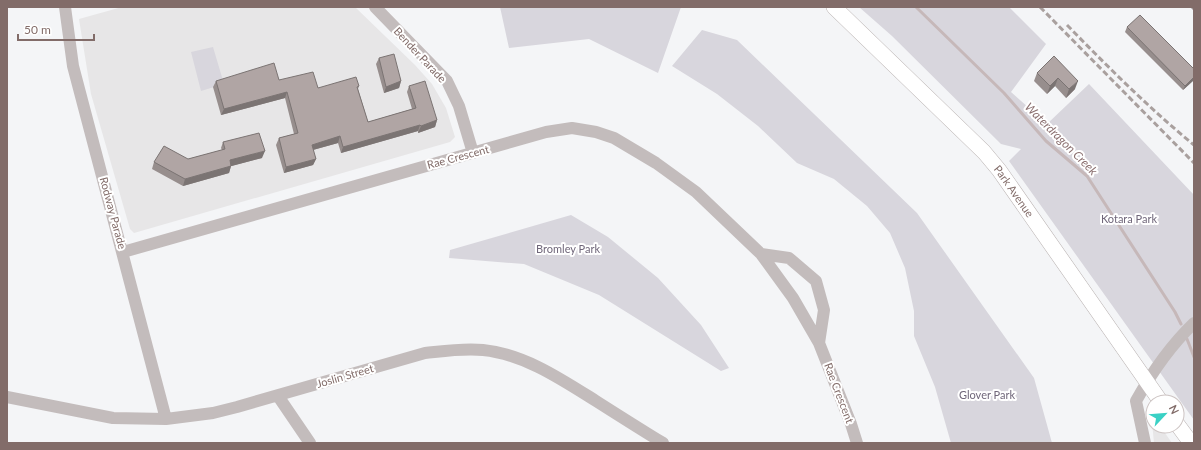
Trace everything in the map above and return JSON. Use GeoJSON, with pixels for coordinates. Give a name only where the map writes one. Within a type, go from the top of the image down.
{"type":"FeatureCollection","features":[{"type":"Feature","properties":{"kind":"main road","name":"Park Avenue"},"geometry":{"type":"LineString","coordinates":[[834,7],[984,152],[999,170],[1156,394]]}},
{"type":"Feature","properties":{"kind":"main road"},"geometry":{"type":"LineString","coordinates":[[1184,434],[1191,443]]}},
{"type":"Feature","properties":{"kind":"street","name":"Rodway Parade"},"geometry":{"type":"LineString","coordinates":[[65,7],[73,66],[166,419]]}},
{"type":"Feature","properties":{"kind":"street","name":"Bender Parade"},"geometry":{"type":"LineString","coordinates":[[375,7],[446,81],[459,106],[473,153]]}},
{"type":"Feature","properties":{"kind":"street","name":"Rae Crescent"},"geometry":{"type":"LineString","coordinates":[[123,252],[546,132],[572,128],[596,132],[614,138],[656,162],[696,192],[761,254],[793,298],[819,343],[857,443]]}},
{"type":"Feature","properties":{"kind":"street"},"geometry":{"type":"LineString","coordinates":[[761,254],[789,258],[816,281],[824,310],[819,343]]}},
{"type":"Feature","properties":{"kind":"street"},"geometry":{"type":"LineString","coordinates":[[1144,443],[1136,401],[1155,368],[1177,340],[1194,323]]}},
{"type":"Feature","properties":{"kind":"street","name":"Joslin Street"},"geometry":{"type":"LineString","coordinates":[[7,397],[113,418],[166,419],[237,407],[425,353],[454,349],[483,350],[509,355],[544,369],[663,443]]}},
{"type":"Feature","properties":{"kind":"street"},"geometry":{"type":"LineString","coordinates":[[278,396],[310,443]]}},
{"type":"Feature","properties":{"kind":"shaded area"},"geometry":{"type":"Polygon","coordinates":[[[122,7],[355,7],[415,65],[432,84],[446,108],[455,137],[450,142],[134,233],[130,229],[91,94],[79,19],[122,7]]]}},
{"type":"Feature","properties":{"kind":"shaded area"},"geometry":{"type":"Polygon","coordinates":[[[1153,434],[1166,434],[1172,443],[1154,443],[1153,434]]]}},
{"type":"Feature","properties":{"kind":"green space"},"geometry":{"type":"Polygon","coordinates":[[[500,7],[681,7],[658,73],[589,39],[509,48],[500,7]]]}},
{"type":"Feature","properties":{"kind":"green space","name":"Kotara Park"},"geometry":{"type":"Polygon","coordinates":[[[859,7],[1009,7],[1046,44],[1011,92],[1047,124],[1089,84],[1194,195],[1194,420],[1185,407],[1185,394],[1175,394],[1009,161],[1021,149],[1001,144],[892,36],[859,7]]]}},
{"type":"Feature","properties":{"kind":"green space","name":"Glover Park"},"geometry":{"type":"Polygon","coordinates":[[[702,30],[737,40],[917,213],[1034,378],[1052,443],[951,443],[935,387],[914,336],[914,311],[905,268],[890,233],[867,206],[834,179],[797,163],[758,126],[717,94],[672,66],[702,30]]]}},
{"type":"Feature","properties":{"kind":"green space"},"geometry":{"type":"Polygon","coordinates":[[[213,47],[224,84],[201,91],[191,52],[213,47]]]}},
{"type":"Feature","properties":{"kind":"green space","name":"Bromley Park"},"geometry":{"type":"Polygon","coordinates":[[[571,215],[608,237],[658,278],[701,325],[729,368],[721,371],[599,295],[524,264],[449,258],[450,250],[571,215]]]}},
{"type":"Feature","properties":{"kind":"building"},"geometry":{"type":"Polygon","coordinates":[[[1140,15],[1194,69],[1194,77],[1185,86],[1127,27],[1140,15]]]}},
{"type":"Feature","properties":{"kind":"building"},"geometry":{"type":"Polygon","coordinates":[[[394,54],[401,81],[386,87],[379,58],[394,54]]]}},
{"type":"Feature","properties":{"kind":"building"},"geometry":{"type":"Polygon","coordinates":[[[1054,56],[1078,81],[1069,89],[1058,78],[1050,86],[1037,73],[1054,56]]]}},
{"type":"Feature","properties":{"kind":"building"},"geometry":{"type":"Polygon","coordinates":[[[274,63],[279,80],[313,72],[318,88],[356,77],[359,86],[357,87],[368,122],[416,108],[409,86],[425,81],[437,120],[421,126],[420,125],[343,147],[340,136],[312,145],[316,159],[286,167],[279,138],[298,133],[287,92],[224,109],[216,81],[274,63]]]}},
{"type":"Feature","properties":{"kind":"building"},"geometry":{"type":"Polygon","coordinates":[[[259,133],[265,151],[230,160],[231,166],[185,179],[154,162],[164,146],[188,159],[225,149],[223,142],[259,133]]]}},
{"type":"Feature","properties":{"kind":"waterway","name":"Waterdragon Creek"},"geometry":{"type":"LineString","coordinates":[[916,7],[1004,93],[1046,141],[1087,176],[1175,312],[1181,324]]}},
{"type":"Feature","properties":{"kind":"waterway","name":"Waterdragon Creek"},"geometry":{"type":"LineString","coordinates":[[1187,339],[1194,357]]}},
{"type":"Feature","properties":{"kind":"railway"},"geometry":{"type":"LineString","coordinates":[[1040,7],[1194,163]]}},
{"type":"Feature","properties":{"kind":"railway"},"geometry":{"type":"LineString","coordinates":[[1067,25],[1129,87],[1194,145]]}}]}
